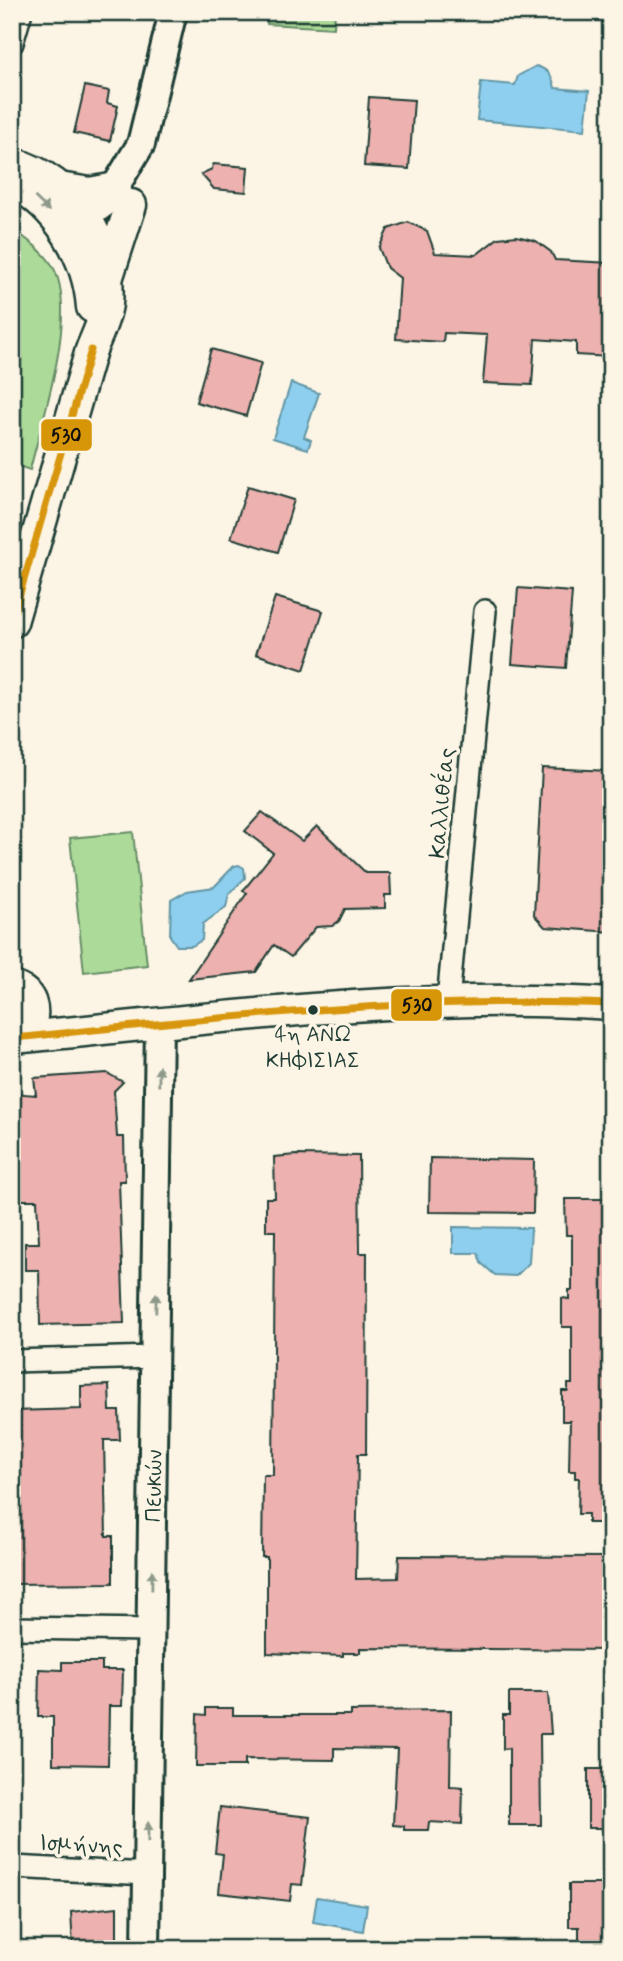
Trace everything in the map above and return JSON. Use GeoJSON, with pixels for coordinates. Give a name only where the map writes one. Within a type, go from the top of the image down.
{"type":"FeatureCollection","features":[{"type":"Feature","properties":{"kind":"main road"},"geometry":{"type":"LineString","coordinates":[[12,163],[49,179],[59,188],[107,279]]}},
{"type":"Feature","properties":{"kind":"main road"},"geometry":{"type":"LineString","coordinates":[[12,182],[82,234],[92,304],[92,350]]}},
{"type":"Feature","properties":{"kind":"main road"},"geometry":{"type":"LineString","coordinates":[[12,622],[107,305],[107,279],[123,197],[59,188]]}},
{"type":"Feature","properties":{"kind":"main road"},"geometry":{"type":"LineString","coordinates":[[20,988],[57,1020],[93,1031]]}},
{"type":"Feature","properties":{"kind":"main road"},"geometry":{"type":"LineString","coordinates":[[13,1038],[29,1028],[33,1019],[20,988]]}},
{"type":"Feature","properties":{"kind":"main road"},"geometry":{"type":"LineString","coordinates":[[13,1038],[449,1001],[511,998],[611,1003]]}},
{"type":"Feature","properties":{"kind":"street"},"geometry":{"type":"LineString","coordinates":[[12,43],[21,12]]}},
{"type":"Feature","properties":{"kind":"street"},"geometry":{"type":"LineString","coordinates":[[82,234],[123,197],[141,144],[173,12]]}},
{"type":"Feature","properties":{"kind":"street","name":"Καλλιθέας"},"geometry":{"type":"LineString","coordinates":[[449,1001],[485,611]]}},
{"type":"Feature","properties":{"kind":"street","name":"Πευκών"},"geometry":{"type":"LineString","coordinates":[[146,1949],[159,1024]]}},
{"type":"Feature","properties":{"kind":"street"},"geometry":{"type":"LineString","coordinates":[[12,1361],[155,1357]]}},
{"type":"Feature","properties":{"kind":"street"},"geometry":{"type":"LineString","coordinates":[[12,1628],[151,1630]]}},
{"type":"Feature","properties":{"kind":"street","name":"Ισμήνης"},"geometry":{"type":"LineString","coordinates":[[12,1867],[148,1874]]}},
{"type":"Feature","properties":{"kind":"green space"},"geometry":{"type":"Polygon","coordinates":[[[268,12],[335,12],[334,28],[267,24],[268,12]]]}},
{"type":"Feature","properties":{"kind":"green space"},"geometry":{"type":"Polygon","coordinates":[[[12,229],[34,245],[52,265],[60,285],[62,309],[56,366],[30,470],[12,464],[12,229]]]}},
{"type":"Feature","properties":{"kind":"green space"},"geometry":{"type":"Polygon","coordinates":[[[133,832],[147,965],[84,972],[70,838],[133,832]]]}},
{"type":"Feature","properties":{"kind":"water"},"geometry":{"type":"Polygon","coordinates":[[[536,66],[549,74],[555,88],[589,91],[585,130],[477,120],[481,82],[515,85],[518,76],[536,66]]]}},
{"type":"Feature","properties":{"kind":"water"},"geometry":{"type":"Polygon","coordinates":[[[291,383],[319,393],[304,437],[311,440],[308,449],[273,438],[291,383]]]}},
{"type":"Feature","properties":{"kind":"water"},"geometry":{"type":"Polygon","coordinates":[[[234,866],[244,868],[245,878],[229,894],[226,907],[203,924],[202,940],[192,946],[177,946],[170,936],[171,900],[187,891],[214,887],[234,866]]]}},
{"type":"Feature","properties":{"kind":"water"},"geometry":{"type":"Polygon","coordinates":[[[453,1227],[531,1228],[529,1263],[516,1276],[495,1275],[481,1263],[478,1253],[453,1253],[453,1227]]]}},
{"type":"Feature","properties":{"kind":"water"},"geometry":{"type":"Polygon","coordinates":[[[317,1897],[367,1905],[363,1931],[313,1922],[317,1897]]]}},
{"type":"Feature","properties":{"kind":"building"},"geometry":{"type":"Polygon","coordinates":[[[85,86],[109,91],[107,103],[118,106],[110,141],[74,133],[85,86]]]}},
{"type":"Feature","properties":{"kind":"building"},"geometry":{"type":"Polygon","coordinates":[[[369,97],[414,100],[409,169],[364,166],[369,97]]]}},
{"type":"Feature","properties":{"kind":"building"},"geometry":{"type":"Polygon","coordinates":[[[213,164],[248,167],[246,192],[214,189],[201,174],[212,169],[213,164]]]}},
{"type":"Feature","properties":{"kind":"building"},"geometry":{"type":"Polygon","coordinates":[[[408,222],[427,231],[435,253],[476,255],[498,238],[517,236],[536,241],[551,252],[555,260],[611,263],[611,357],[576,355],[576,342],[535,339],[532,385],[483,383],[487,335],[444,333],[443,342],[396,339],[400,278],[387,268],[379,248],[388,229],[408,222]]]}},
{"type":"Feature","properties":{"kind":"building"},"geometry":{"type":"Polygon","coordinates":[[[211,349],[261,363],[246,416],[196,402],[211,349]]]}},
{"type":"Feature","properties":{"kind":"building"},"geometry":{"type":"Polygon","coordinates":[[[248,486],[294,500],[278,552],[231,538],[248,486]]]}},
{"type":"Feature","properties":{"kind":"building"},"geometry":{"type":"Polygon","coordinates":[[[518,588],[572,592],[566,668],[512,664],[518,588]]]}},
{"type":"Feature","properties":{"kind":"building"},"geometry":{"type":"Polygon","coordinates":[[[275,597],[323,611],[304,670],[256,654],[275,597]]]}},
{"type":"Feature","properties":{"kind":"building"},"geometry":{"type":"Polygon","coordinates":[[[542,768],[611,771],[611,932],[545,927],[534,915],[542,768]]]}},
{"type":"Feature","properties":{"kind":"building"},"geometry":{"type":"Polygon","coordinates":[[[262,812],[302,841],[317,826],[366,873],[390,873],[391,895],[385,895],[385,908],[345,909],[339,921],[332,926],[316,927],[291,957],[274,945],[256,972],[189,979],[247,893],[243,891],[273,853],[245,831],[262,812]]]}},
{"type":"Feature","properties":{"kind":"building"},"geometry":{"type":"Polygon","coordinates":[[[107,1073],[123,1082],[114,1091],[117,1137],[124,1137],[125,1181],[119,1181],[124,1323],[40,1325],[39,1270],[25,1270],[25,1243],[39,1243],[37,1200],[12,1200],[12,1093],[36,1095],[34,1078],[107,1073]]]}},
{"type":"Feature","properties":{"kind":"building"},"geometry":{"type":"Polygon","coordinates":[[[359,1156],[360,1253],[367,1253],[366,1454],[358,1454],[356,1579],[398,1578],[399,1556],[606,1557],[606,1614],[611,1615],[611,1650],[360,1648],[360,1653],[343,1653],[343,1656],[267,1653],[267,1557],[262,1557],[263,1475],[273,1475],[275,1231],[266,1231],[266,1198],[275,1198],[274,1157],[359,1156]]]}},
{"type":"Feature","properties":{"kind":"building"},"geometry":{"type":"Polygon","coordinates":[[[430,1158],[534,1160],[533,1213],[429,1212],[430,1158]]]}},
{"type":"Feature","properties":{"kind":"building"},"geometry":{"type":"Polygon","coordinates":[[[565,1199],[611,1199],[611,1523],[588,1523],[588,1514],[578,1514],[579,1478],[575,1478],[575,1471],[569,1471],[570,1421],[562,1421],[562,1391],[568,1391],[568,1384],[572,1384],[572,1327],[562,1327],[562,1298],[569,1299],[569,1290],[572,1290],[572,1235],[566,1235],[565,1199]]]}},
{"type":"Feature","properties":{"kind":"building"},"geometry":{"type":"Polygon","coordinates":[[[109,1385],[110,1411],[119,1411],[120,1440],[104,1440],[106,1536],[113,1536],[113,1583],[12,1584],[12,1411],[81,1409],[81,1386],[109,1385]]]}},
{"type":"Feature","properties":{"kind":"building"},"geometry":{"type":"Polygon","coordinates":[[[62,1662],[102,1662],[102,1670],[123,1670],[122,1706],[109,1706],[108,1765],[53,1764],[53,1717],[38,1717],[39,1669],[62,1670],[62,1662]]]}},
{"type":"Feature","properties":{"kind":"building"},"geometry":{"type":"Polygon","coordinates":[[[509,1693],[548,1693],[551,1734],[540,1734],[541,1825],[509,1825],[509,1748],[503,1749],[503,1715],[509,1715],[509,1693]]]}},
{"type":"Feature","properties":{"kind":"building"},"geometry":{"type":"Polygon","coordinates":[[[206,1708],[233,1708],[233,1715],[351,1715],[351,1711],[451,1710],[450,1786],[463,1787],[462,1824],[429,1822],[428,1830],[404,1830],[404,1826],[393,1825],[397,1749],[334,1748],[334,1760],[245,1759],[245,1766],[196,1766],[197,1714],[206,1715],[206,1708]]]}},
{"type":"Feature","properties":{"kind":"building"},"geometry":{"type":"Polygon","coordinates":[[[588,1769],[611,1769],[611,1828],[588,1828],[588,1769]]]}},
{"type":"Feature","properties":{"kind":"building"},"geometry":{"type":"Polygon","coordinates":[[[220,1807],[310,1817],[302,1885],[292,1884],[290,1901],[219,1893],[223,1854],[215,1853],[220,1807]]]}},
{"type":"Feature","properties":{"kind":"building"},"geometry":{"type":"Polygon","coordinates":[[[569,1884],[611,1884],[611,1949],[579,1949],[579,1927],[569,1927],[569,1884]]]}},
{"type":"Feature","properties":{"kind":"building"},"geometry":{"type":"Polygon","coordinates":[[[117,1907],[117,1949],[73,1949],[71,1912],[117,1907]]]}},
{"type":"Feature","properties":{"kind":"transit line","name":"530"},"geometry":{"type":"LineString","coordinates":[[12,621],[91,350]]}},
{"type":"Feature","properties":{"kind":"transit line","name":"530"},"geometry":{"type":"LineString","coordinates":[[14,1038],[312,1010],[461,1003],[611,1004]]}},
{"type":"Feature","properties":{"kind":"place","name":"4η ΑΝΩ ΚΗΦΙΣΙΑΣ"},"geometry":{"type":"Point","coordinates":[313,1010]}}]}
